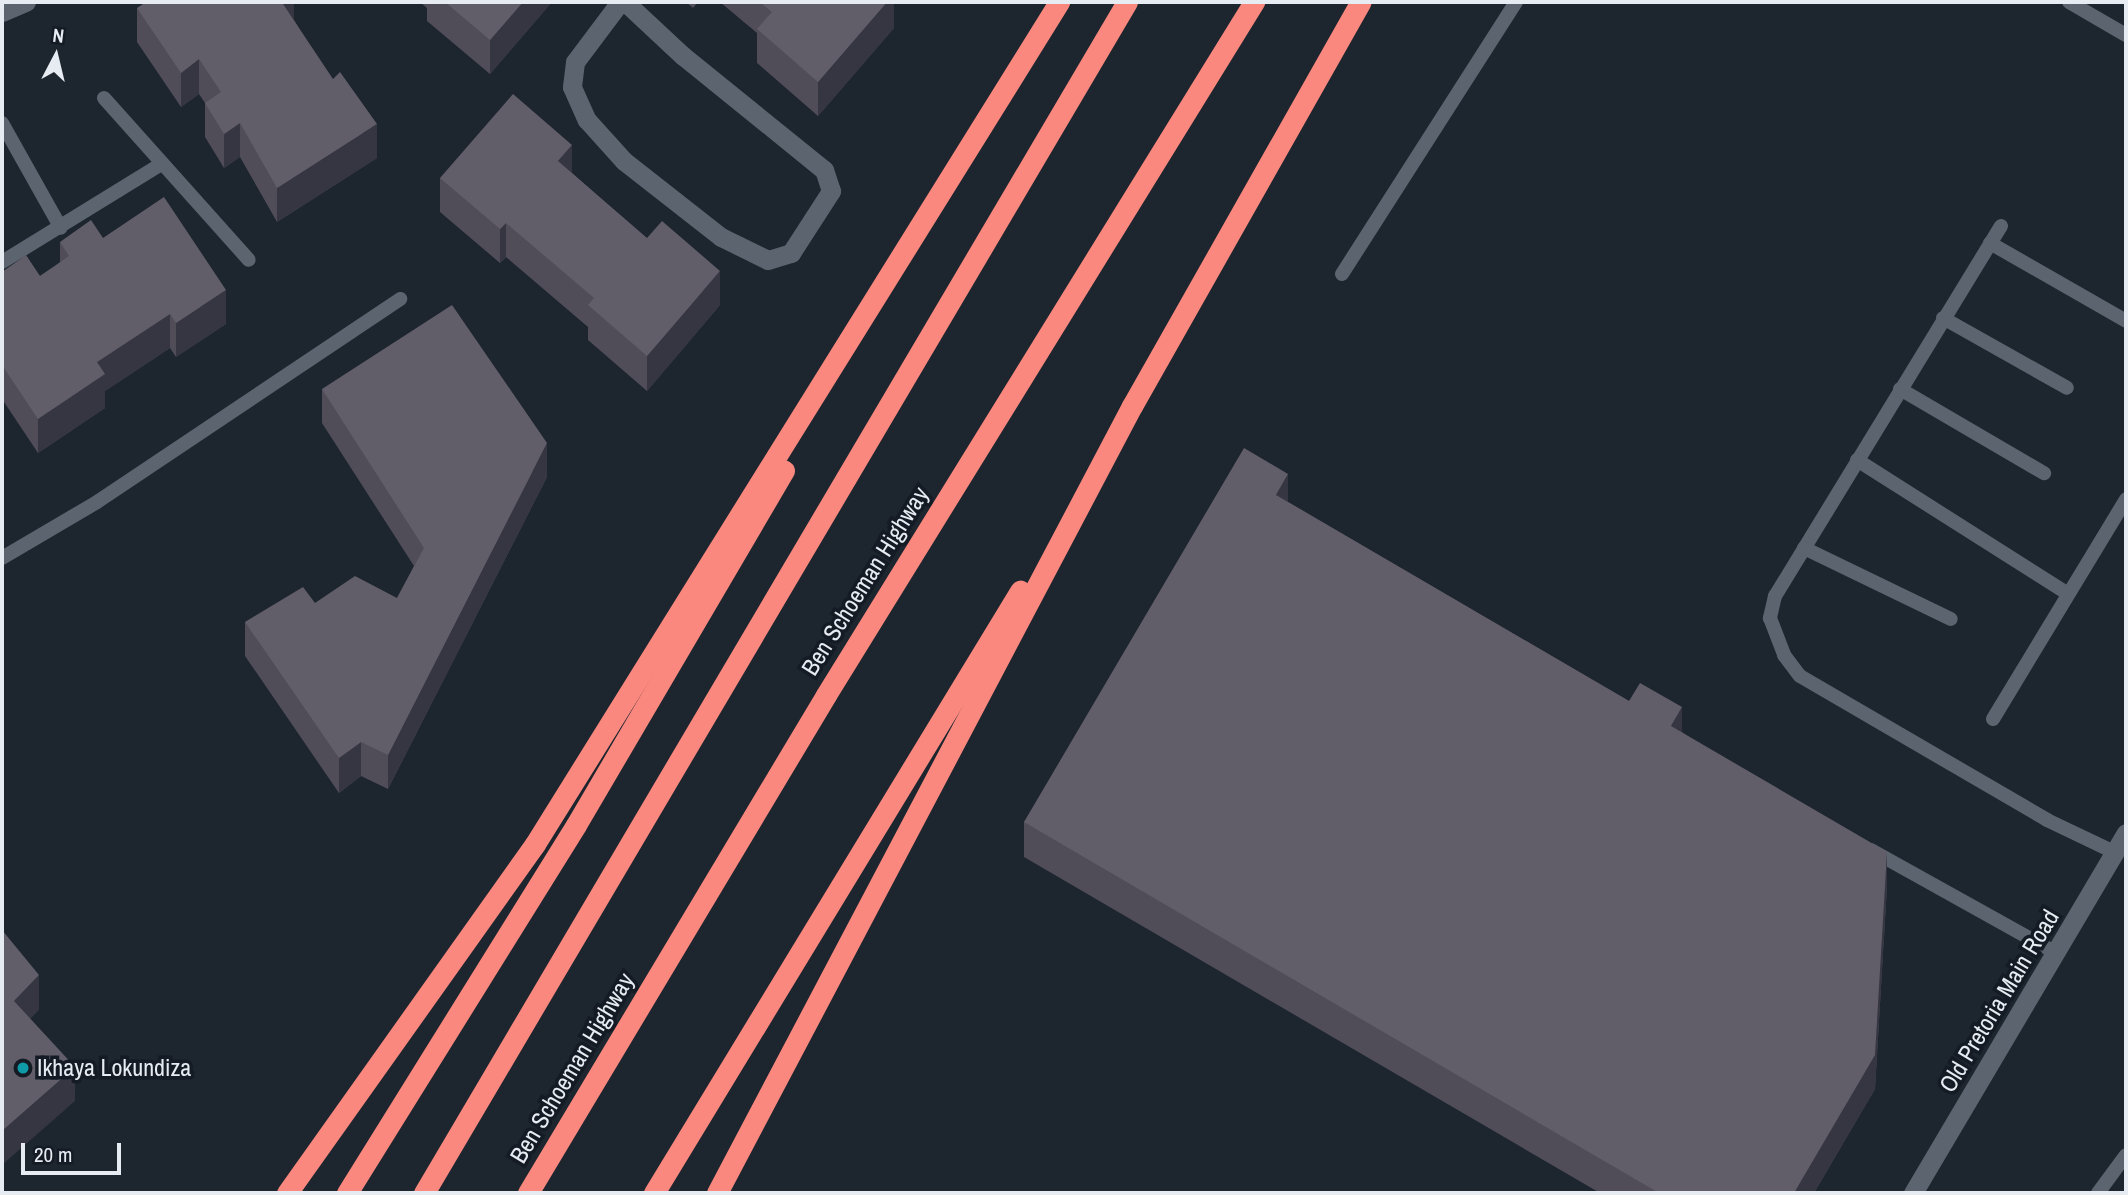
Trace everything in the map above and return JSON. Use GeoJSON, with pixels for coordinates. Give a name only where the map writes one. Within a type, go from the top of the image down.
{"type":"FeatureCollection","features":[{"type":"Feature","properties":{"kind":"highway"},"geometry":{"type":"LineString","coordinates":[[347,1193],[576,825],[1059,2]]}},
{"type":"Feature","properties":{"kind":"highway"},"geometry":{"type":"LineString","coordinates":[[424,1193],[1127,2]]}},
{"type":"Feature","properties":{"kind":"highway","name":"Ben Schoeman Highway"},"geometry":{"type":"LineString","coordinates":[[528,1193],[826,695],[1254,2]]}},
{"type":"Feature","properties":{"kind":"highway"},"geometry":{"type":"LineString","coordinates":[[654,1193],[1132,406],[1361,2]]}},
{"type":"Feature","properties":{"kind":"highway"},"geometry":{"type":"LineString","coordinates":[[287,1193],[535,844],[996,109]]}},
{"type":"Feature","properties":{"kind":"highway"},"geometry":{"type":"LineString","coordinates":[[717,1193],[1132,406]]}},
{"type":"Feature","properties":{"kind":"street"},"geometry":{"type":"LineString","coordinates":[[2,12],[26,2]]}},
{"type":"Feature","properties":{"kind":"street"},"geometry":{"type":"LineString","coordinates":[[623,2],[682,56],[824,170],[831,191],[791,253],[768,260],[721,237],[624,161],[587,120],[572,87],[575,62],[623,2]]}},
{"type":"Feature","properties":{"kind":"street","name":"Old Pretoria Main Road"},"geometry":{"type":"LineString","coordinates":[[1913,1193],[2126,833]]}},
{"type":"Feature","properties":{"kind":"lane"},"geometry":{"type":"LineString","coordinates":[[1342,274],[1516,2]]}},
{"type":"Feature","properties":{"kind":"lane"},"geometry":{"type":"LineString","coordinates":[[2068,2],[2126,35]]}},
{"type":"Feature","properties":{"kind":"lane"},"geometry":{"type":"LineString","coordinates":[[104,98],[249,260]]}},
{"type":"Feature","properties":{"kind":"lane"},"geometry":{"type":"LineString","coordinates":[[2,123],[61,228]]}},
{"type":"Feature","properties":{"kind":"lane"},"geometry":{"type":"LineString","coordinates":[[2,262],[161,164]]}},
{"type":"Feature","properties":{"kind":"lane"},"geometry":{"type":"LineString","coordinates":[[2001,226],[1775,596],[1770,618],[1784,656],[1800,676],[2047,820],[2114,852]]}},
{"type":"Feature","properties":{"kind":"lane"},"geometry":{"type":"LineString","coordinates":[[1990,243],[2126,321]]}},
{"type":"Feature","properties":{"kind":"lane"},"geometry":{"type":"LineString","coordinates":[[2,558],[97,502],[400,299]]}},
{"type":"Feature","properties":{"kind":"lane"},"geometry":{"type":"LineString","coordinates":[[1943,318],[2067,388]]}},
{"type":"Feature","properties":{"kind":"lane"},"geometry":{"type":"LineString","coordinates":[[1900,389],[2044,473]]}},
{"type":"Feature","properties":{"kind":"lane"},"geometry":{"type":"LineString","coordinates":[[1857,460],[2068,594]]}},
{"type":"Feature","properties":{"kind":"lane"},"geometry":{"type":"LineString","coordinates":[[1993,719],[2126,499]]}},
{"type":"Feature","properties":{"kind":"lane"},"geometry":{"type":"LineString","coordinates":[[1804,548],[1951,620]]}},
{"type":"Feature","properties":{"kind":"lane"},"geometry":{"type":"LineString","coordinates":[[1860,844],[2056,953]]}},
{"type":"Feature","properties":{"kind":"lane"},"geometry":{"type":"LineString","coordinates":[[2098,1193],[2126,1155]]}},
{"type":"Feature","properties":{"kind":"building"},"geometry":{"type":"Polygon","coordinates":[[[146,2],[286,2],[283,4],[333,79],[340,72],[377,124],[277,188],[240,123],[224,134],[205,103],[221,92],[199,59],[181,73],[137,8],[146,2]]]}},
{"type":"Feature","properties":{"kind":"building"},"geometry":{"type":"Polygon","coordinates":[[[445,2],[523,2],[490,40],[445,2]]]}},
{"type":"Feature","properties":{"kind":"building"},"geometry":{"type":"Polygon","coordinates":[[[760,2],[887,2],[818,82],[757,29],[772,12],[760,2]]]}},
{"type":"Feature","properties":{"kind":"building"},"geometry":{"type":"Polygon","coordinates":[[[513,94],[572,145],[558,161],[647,238],[662,221],[720,271],[647,356],[588,305],[594,298],[506,223],[500,229],[440,178],[513,94]]]}},
{"type":"Feature","properties":{"kind":"building"},"geometry":{"type":"Polygon","coordinates":[[[164,197],[226,290],[176,323],[170,314],[97,362],[105,374],[38,419],[2,365],[2,272],[26,255],[40,276],[69,256],[60,242],[91,220],[103,238],[164,197]]]}},
{"type":"Feature","properties":{"kind":"building"},"geometry":{"type":"Polygon","coordinates":[[[452,305],[547,443],[388,755],[361,742],[339,758],[245,622],[303,587],[315,603],[355,576],[397,598],[424,548],[322,389],[452,305]]]}},
{"type":"Feature","properties":{"kind":"building"},"geometry":{"type":"Polygon","coordinates":[[[1244,448],[1288,474],[1276,495],[1629,701],[1640,683],[1682,707],[1671,726],[1887,852],[1875,1055],[1794,1193],[1659,1193],[1024,822],[1244,448]]]}},
{"type":"Feature","properties":{"kind":"building","name":"Ikhaya Lokundiza"},"geometry":{"type":"Polygon","coordinates":[[[2,930],[39,975],[14,1001],[75,1067],[2,1131],[2,930]]]}},
{"type":"Feature","properties":{"kind":"place","name":"Ikhaya Lokundiza"},"geometry":{"type":"Point","coordinates":[23,1068]}}]}
